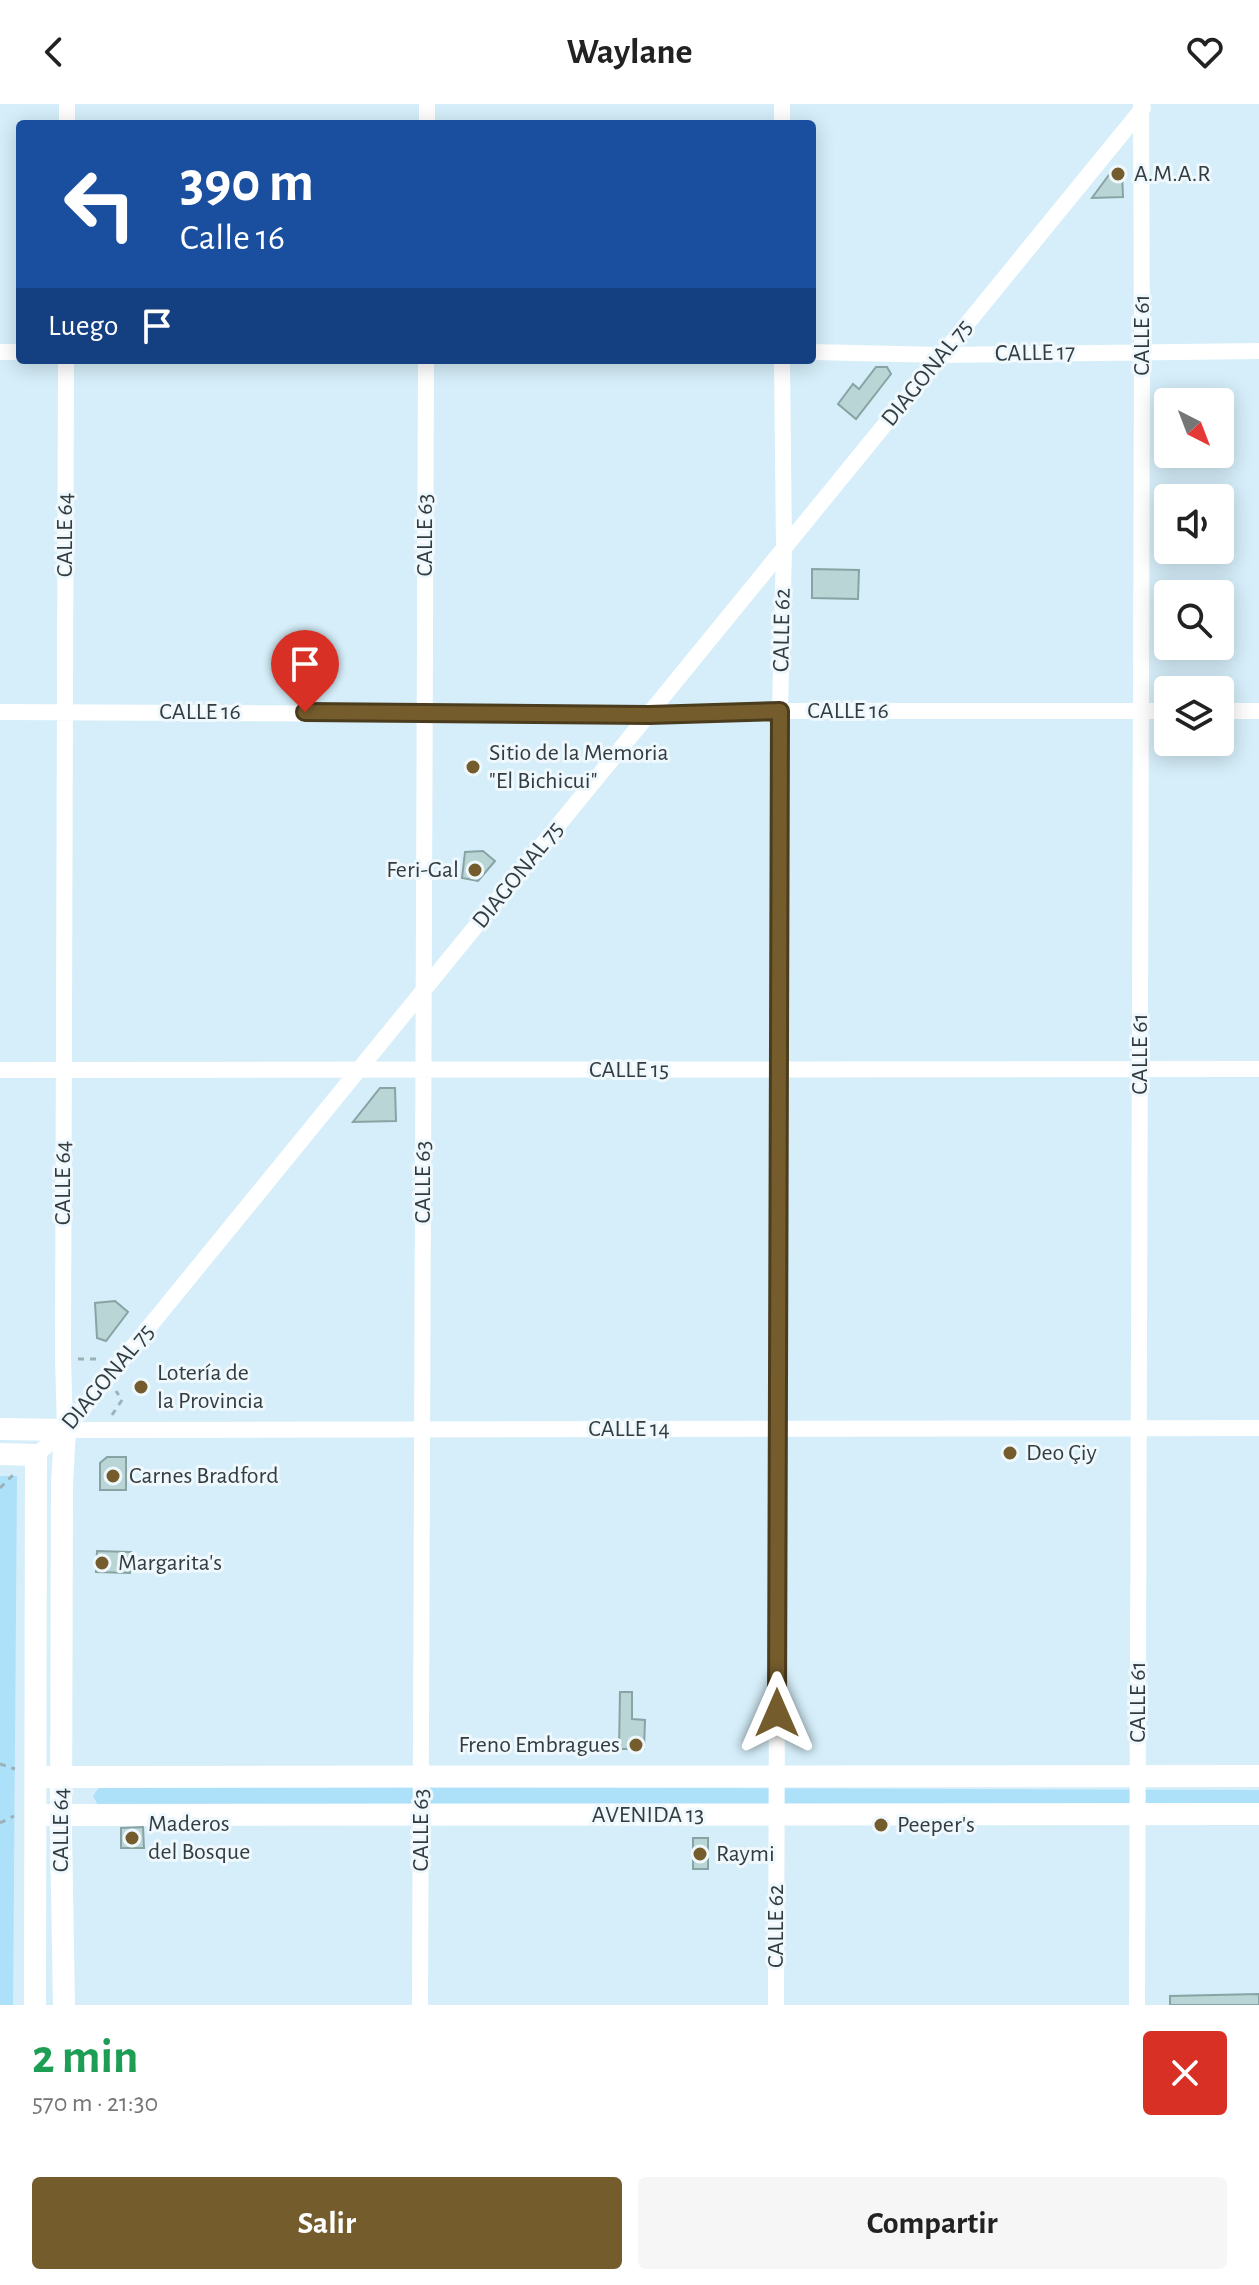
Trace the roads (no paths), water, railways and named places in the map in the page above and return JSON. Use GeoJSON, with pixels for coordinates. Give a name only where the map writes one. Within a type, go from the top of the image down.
{"type":"FeatureCollection","features":[{"type":"Feature","properties":{"kind":"main road","name":"CALLE 14"},"geometry":{"type":"LineString","coordinates":[[0,1429],[65,1430]]}},
{"type":"Feature","properties":{"kind":"main road","name":"CALLE 64"},"geometry":{"type":"LineString","coordinates":[[64,2005],[61,1777],[65,1430]]}},
{"type":"Feature","properties":{"kind":"main road"},"geometry":{"type":"LineString","coordinates":[[0,1454],[36,1455]]}},
{"type":"Feature","properties":{"kind":"main road","name":"CALLE 64"},"geometry":{"type":"LineString","coordinates":[[35,2005],[28,1774],[36,1455]]}},
{"type":"Feature","properties":{"kind":"main road","name":"AVENIDA 13"},"geometry":{"type":"LineString","coordinates":[[28,1774],[61,1777],[1259,1776]]}},
{"type":"Feature","properties":{"kind":"main road","name":"AVENIDA 13"},"geometry":{"type":"LineString","coordinates":[[28,1815],[1259,1814]]}},
{"type":"Feature","properties":{"kind":"street","name":"CALLE 61"},"geometry":{"type":"LineString","coordinates":[[1137,2005],[1143,106]]}},
{"type":"Feature","properties":{"kind":"street","name":"DIAGONAL 75"},"geometry":{"type":"LineString","coordinates":[[36,1455],[65,1430],[1143,106]]}},
{"type":"Feature","properties":{"kind":"street","name":"CALLE 17"},"geometry":{"type":"LineString","coordinates":[[816,352],[942,355],[1259,351]]}},
{"type":"Feature","properties":{"kind":"street","name":"CALLE 64"},"geometry":{"type":"LineString","coordinates":[[65,1430],[66,364]]}},
{"type":"Feature","properties":{"kind":"street","name":"CALLE 63"},"geometry":{"type":"LineString","coordinates":[[420,2005],[426,364]]}},
{"type":"Feature","properties":{"kind":"street","name":"CALLE 62"},"geometry":{"type":"LineString","coordinates":[[776,2005],[780,711],[784,549],[782,364]]}},
{"type":"Feature","properties":{"kind":"street","name":"CALLE 16"},"geometry":{"type":"LineString","coordinates":[[0,712],[649,715],[780,711],[1154,711]]}},
{"type":"Feature","properties":{"kind":"street"},"geometry":{"type":"LineString","coordinates":[[1234,711],[1259,711]]}},
{"type":"Feature","properties":{"kind":"street","name":"CALLE 15"},"geometry":{"type":"LineString","coordinates":[[0,1070],[1259,1069]]}},
{"type":"Feature","properties":{"kind":"street","name":"CALLE 14"},"geometry":{"type":"LineString","coordinates":[[65,1430],[1259,1428]]}},
{"type":"Feature","properties":{"kind":"place","name":"A.M.A.R"},"geometry":{"type":"Point","coordinates":[1118,174]}},
{"type":"Feature","properties":{"kind":"place","name":"Sitio de la Memoria \"El Bichicui\""},"geometry":{"type":"Point","coordinates":[473,767]}},
{"type":"Feature","properties":{"kind":"place","name":"Feri-Gal"},"geometry":{"type":"Point","coordinates":[475,870]}},
{"type":"Feature","properties":{"kind":"place","name":"Lotería de la Provincia"},"geometry":{"type":"Point","coordinates":[141,1387]}},
{"type":"Feature","properties":{"kind":"place","name":"Deo Çiy"},"geometry":{"type":"Point","coordinates":[1010,1453]}},
{"type":"Feature","properties":{"kind":"place","name":"Carnes Bradford"},"geometry":{"type":"Point","coordinates":[113,1476]}},
{"type":"Feature","properties":{"kind":"place","name":"Margarita's"},"geometry":{"type":"Point","coordinates":[102,1563]}},
{"type":"Feature","properties":{"kind":"place","name":"Freno Embragues"},"geometry":{"type":"Point","coordinates":[636,1745]}},
{"type":"Feature","properties":{"kind":"place","name":"Peeper's"},"geometry":{"type":"Point","coordinates":[881,1825]}},
{"type":"Feature","properties":{"kind":"place","name":"Maderos del Bosque"},"geometry":{"type":"Point","coordinates":[132,1838]}},
{"type":"Feature","properties":{"kind":"place","name":"Raymi"},"geometry":{"type":"Point","coordinates":[700,1854]}}]}
